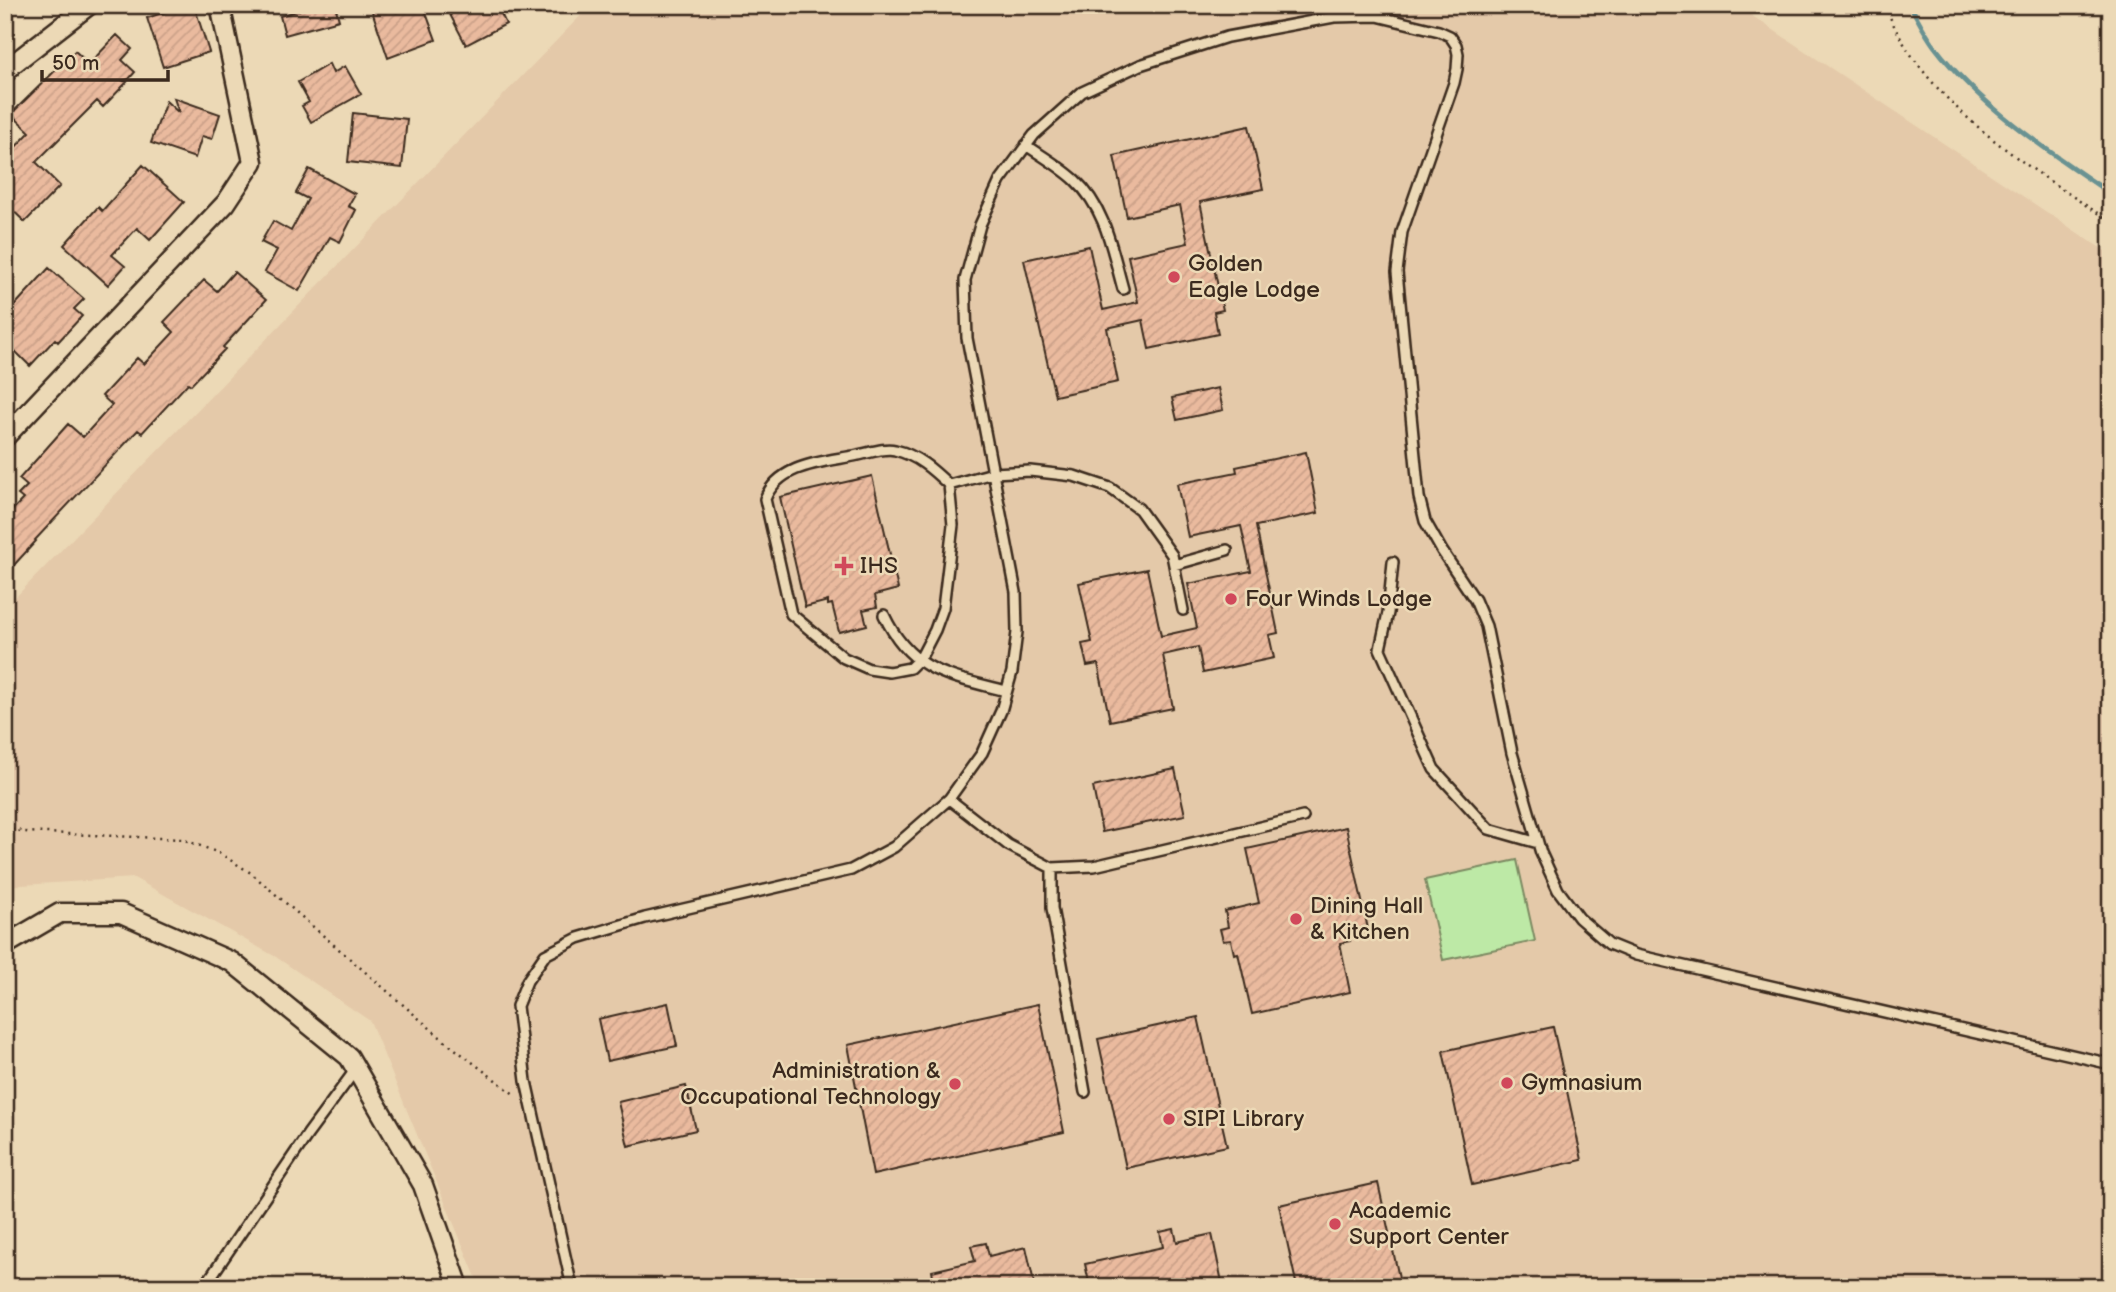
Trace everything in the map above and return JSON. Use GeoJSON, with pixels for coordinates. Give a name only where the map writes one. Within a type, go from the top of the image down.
{"type":"FeatureCollection","features":[{"type":"Feature","properties":{"kind":"street"},"geometry":{"type":"LineString","coordinates":[[5,73],[89,5]]}},
{"type":"Feature","properties":{"kind":"street"},"geometry":{"type":"LineString","coordinates":[[5,437],[226,203],[253,162],[220,5]]}},
{"type":"Feature","properties":{"kind":"street"},"geometry":{"type":"LineString","coordinates":[[5,945],[60,913],[121,913],[232,962],[349,1057],[423,1185],[459,1287]]}},
{"type":"Feature","properties":{"kind":"lane"},"geometry":{"type":"LineString","coordinates":[[572,1287],[526,1081],[517,1006],[527,981],[545,955],[578,938],[645,918],[851,870],[894,847],[949,799],[982,753],[1001,711],[1012,671],[1017,632],[1016,592],[968,338],[965,280],[980,225],[1000,181],[1034,135],[1082,92],[1140,65],[1227,37],[1334,17],[1377,16],[1439,30],[1450,36],[1456,45],[1458,54],[1454,83],[1402,232],[1397,272],[1419,497],[1425,521],[1475,600],[1486,626],[1512,753],[1538,843],[1558,890],[1579,918],[1609,944],[1636,955],[2111,1064]]}},
{"type":"Feature","properties":{"kind":"lane"},"geometry":{"type":"LineString","coordinates":[[1026,145],[1075,180],[1091,198],[1104,220],[1123,289]]}},
{"type":"Feature","properties":{"kind":"lane"},"geometry":{"type":"LineString","coordinates":[[892,449],[927,464],[949,485],[953,525],[943,608],[935,631],[918,661],[909,668],[889,672],[869,669],[844,658],[791,614],[765,499],[769,487],[781,477],[801,466],[892,449]]}},
{"type":"Feature","properties":{"kind":"lane"},"geometry":{"type":"LineString","coordinates":[[949,485],[993,473],[1030,471],[1074,476],[1111,488],[1139,509],[1172,555],[1183,610]]}},
{"type":"Feature","properties":{"kind":"lane"},"geometry":{"type":"LineString","coordinates":[[1174,565],[1227,550]]}},
{"type":"Feature","properties":{"kind":"lane"},"geometry":{"type":"LineString","coordinates":[[1393,562],[1388,613],[1380,649],[1434,769],[1489,829],[1538,843]]}},
{"type":"Feature","properties":{"kind":"lane"},"geometry":{"type":"LineString","coordinates":[[884,615],[892,631],[918,661],[935,671],[1006,691]]}},
{"type":"Feature","properties":{"kind":"lane"},"geometry":{"type":"LineString","coordinates":[[949,799],[1008,845],[1052,868],[1094,866],[1303,817]]}},
{"type":"Feature","properties":{"kind":"lane"},"geometry":{"type":"LineString","coordinates":[[1052,868],[1052,908],[1085,1092]]}},
{"type":"Feature","properties":{"kind":"lane"},"geometry":{"type":"LineString","coordinates":[[204,1287],[308,1134],[356,1069]]}},
{"type":"Feature","properties":{"kind":"path"},"geometry":{"type":"LineString","coordinates":[[1885,5],[1895,31],[1929,79],[1987,137],[2111,222]]}},
{"type":"Feature","properties":{"kind":"path"},"geometry":{"type":"LineString","coordinates":[[5,827],[24,832],[181,839],[219,853],[251,873],[446,1042],[532,1107]]}},
{"type":"Feature","properties":{"kind":"shaded area"},"geometry":{"type":"Polygon","coordinates":[[[591,5],[1736,5],[2111,255],[2111,1287],[480,1287],[370,1021],[276,957],[134,878],[5,886],[5,608],[591,5]]]}},
{"type":"Feature","properties":{"kind":"green space"},"geometry":{"type":"Polygon","coordinates":[[[1517,860],[1535,941],[1443,960],[1425,880],[1517,860]]]}},
{"type":"Feature","properties":{"kind":"building"},"geometry":{"type":"Polygon","coordinates":[[[186,5],[194,5],[209,52],[163,67],[147,18],[186,5]]]}},
{"type":"Feature","properties":{"kind":"building"},"geometry":{"type":"Polygon","coordinates":[[[299,5],[335,5],[339,20],[285,35],[280,16],[300,10],[299,5]]]}},
{"type":"Feature","properties":{"kind":"building"},"geometry":{"type":"Polygon","coordinates":[[[370,5],[395,5],[397,12],[423,5],[436,40],[388,58],[370,5]]]}},
{"type":"Feature","properties":{"kind":"building"},"geometry":{"type":"Polygon","coordinates":[[[445,5],[497,5],[506,24],[466,45],[445,5]]]}},
{"type":"Feature","properties":{"kind":"building"},"geometry":{"type":"Polygon","coordinates":[[[117,35],[132,49],[122,60],[135,72],[103,107],[97,101],[36,162],[60,186],[25,222],[5,203],[5,181],[12,175],[5,169],[5,158],[30,132],[11,114],[75,51],[89,64],[117,35]]]}},
{"type":"Feature","properties":{"kind":"building"},"geometry":{"type":"Polygon","coordinates":[[[329,64],[333,73],[345,66],[361,94],[311,122],[302,106],[309,102],[298,82],[329,64]]]}},
{"type":"Feature","properties":{"kind":"building"},"geometry":{"type":"Polygon","coordinates":[[[174,98],[220,114],[212,139],[202,136],[195,158],[151,143],[166,101],[179,113],[174,98]]]}},
{"type":"Feature","properties":{"kind":"building"},"geometry":{"type":"Polygon","coordinates":[[[353,113],[407,119],[402,168],[348,162],[353,113]]]}},
{"type":"Feature","properties":{"kind":"building","name":"Golden Eagle Lodge"},"geometry":{"type":"Polygon","coordinates":[[[1249,126],[1263,189],[1200,202],[1223,310],[1214,312],[1218,334],[1149,349],[1143,320],[1107,328],[1118,382],[1055,396],[1024,260],[1089,246],[1103,310],[1138,302],[1128,256],[1188,243],[1180,205],[1127,217],[1114,156],[1249,126]]]}},
{"type":"Feature","properties":{"kind":"building"},"geometry":{"type":"Polygon","coordinates":[[[143,165],[184,202],[150,240],[137,228],[112,255],[125,266],[108,285],[64,245],[98,207],[102,211],[143,165]]]}},
{"type":"Feature","properties":{"kind":"building"},"geometry":{"type":"Polygon","coordinates":[[[309,169],[355,194],[348,206],[356,210],[340,242],[330,237],[299,291],[265,272],[277,250],[261,242],[273,221],[291,231],[308,199],[296,193],[309,169]]]}},
{"type":"Feature","properties":{"kind":"building"},"geometry":{"type":"Polygon","coordinates":[[[49,268],[84,299],[74,309],[82,316],[58,342],[55,339],[30,366],[15,351],[5,362],[5,316],[49,268]]]}},
{"type":"Feature","properties":{"kind":"building"},"geometry":{"type":"Polygon","coordinates":[[[234,272],[266,300],[191,385],[188,383],[142,433],[138,430],[5,575],[5,518],[23,499],[18,495],[27,486],[19,479],[68,424],[83,437],[112,405],[102,396],[137,358],[144,364],[174,332],[164,322],[204,280],[217,291],[234,272]]]}},
{"type":"Feature","properties":{"kind":"building"},"geometry":{"type":"Polygon","coordinates":[[[1218,388],[1223,410],[1177,420],[1172,398],[1218,388]]]}},
{"type":"Feature","properties":{"kind":"building","name":"Four Winds Lodge"},"geometry":{"type":"Polygon","coordinates":[[[1306,452],[1318,513],[1256,526],[1278,633],[1269,635],[1274,658],[1203,673],[1198,647],[1163,655],[1173,708],[1110,721],[1098,664],[1087,666],[1082,644],[1092,642],[1079,583],[1147,569],[1161,636],[1197,628],[1188,584],[1251,571],[1241,526],[1188,537],[1177,484],[1237,472],[1236,467],[1306,452]]]}},
{"type":"Feature","properties":{"kind":"building","name":"IHS"},"geometry":{"type":"Polygon","coordinates":[[[872,476],[898,589],[875,595],[877,607],[863,610],[867,625],[839,632],[832,604],[828,605],[828,601],[805,607],[780,497],[872,476]]]}},
{"type":"Feature","properties":{"kind":"building"},"geometry":{"type":"Polygon","coordinates":[[[1175,769],[1185,815],[1102,832],[1093,787],[1175,769]]]}},
{"type":"Feature","properties":{"kind":"building","name":"Dining Hall & Kitchen"},"geometry":{"type":"Polygon","coordinates":[[[1346,827],[1368,929],[1348,933],[1350,941],[1340,943],[1350,992],[1252,1014],[1238,953],[1234,954],[1231,940],[1223,941],[1220,929],[1228,927],[1225,911],[1259,903],[1247,849],[1346,827]]]}},
{"type":"Feature","properties":{"kind":"building"},"geometry":{"type":"Polygon","coordinates":[[[668,1003],[677,1046],[607,1061],[598,1019],[668,1003]]]}},
{"type":"Feature","properties":{"kind":"building","name":"Administration & Occupational Technology"},"geometry":{"type":"Polygon","coordinates":[[[1038,1004],[1064,1132],[873,1175],[848,1045],[1038,1004]]]}},
{"type":"Feature","properties":{"kind":"building","name":"SIPI Library"},"geometry":{"type":"Polygon","coordinates":[[[1198,1017],[1227,1146],[1126,1168],[1098,1039],[1198,1017]]]}},
{"type":"Feature","properties":{"kind":"building","name":"Gymnasium"},"geometry":{"type":"Polygon","coordinates":[[[1553,1027],[1582,1160],[1472,1185],[1443,1051],[1553,1027]]]}},
{"type":"Feature","properties":{"kind":"building"},"geometry":{"type":"Polygon","coordinates":[[[686,1086],[696,1130],[628,1146],[618,1102],[686,1086]]]}},
{"type":"Feature","properties":{"kind":"building","name":"Academic Support Center"},"geometry":{"type":"Polygon","coordinates":[[[1378,1183],[1400,1282],[1377,1287],[1297,1287],[1279,1205],[1378,1183]]]}},
{"type":"Feature","properties":{"kind":"building"},"geometry":{"type":"Polygon","coordinates":[[[1174,1229],[1177,1242],[1212,1234],[1223,1287],[1090,1287],[1085,1264],[1163,1247],[1160,1232],[1174,1229]]]}},
{"type":"Feature","properties":{"kind":"building"},"geometry":{"type":"Polygon","coordinates":[[[986,1243],[989,1256],[1026,1247],[1035,1287],[935,1287],[932,1271],[975,1261],[971,1246],[986,1243]]]}},
{"type":"Feature","properties":{"kind":"waterway"},"geometry":{"type":"LineString","coordinates":[[1910,5],[1935,47],[1973,89],[2017,127],[2111,194]]}},
{"type":"Feature","properties":{"kind":"place","name":"Golden Eagle Lodge"},"geometry":{"type":"Point","coordinates":[1174,277]}},
{"type":"Feature","properties":{"kind":"place","name":"IHS"},"geometry":{"type":"Point","coordinates":[844,566]}},
{"type":"Feature","properties":{"kind":"place","name":"Four Winds Lodge"},"geometry":{"type":"Point","coordinates":[1231,599]}},
{"type":"Feature","properties":{"kind":"place","name":"Dining Hall & Kitchen"},"geometry":{"type":"Point","coordinates":[1296,919]}},
{"type":"Feature","properties":{"kind":"place","name":"Gymnasium"},"geometry":{"type":"Point","coordinates":[1507,1083]}},
{"type":"Feature","properties":{"kind":"place","name":"Administration & Occupational Technology"},"geometry":{"type":"Point","coordinates":[955,1084]}},
{"type":"Feature","properties":{"kind":"place","name":"SIPI Library"},"geometry":{"type":"Point","coordinates":[1169,1119]}},
{"type":"Feature","properties":{"kind":"place","name":"Academic Support Center"},"geometry":{"type":"Point","coordinates":[1335,1224]}}]}
